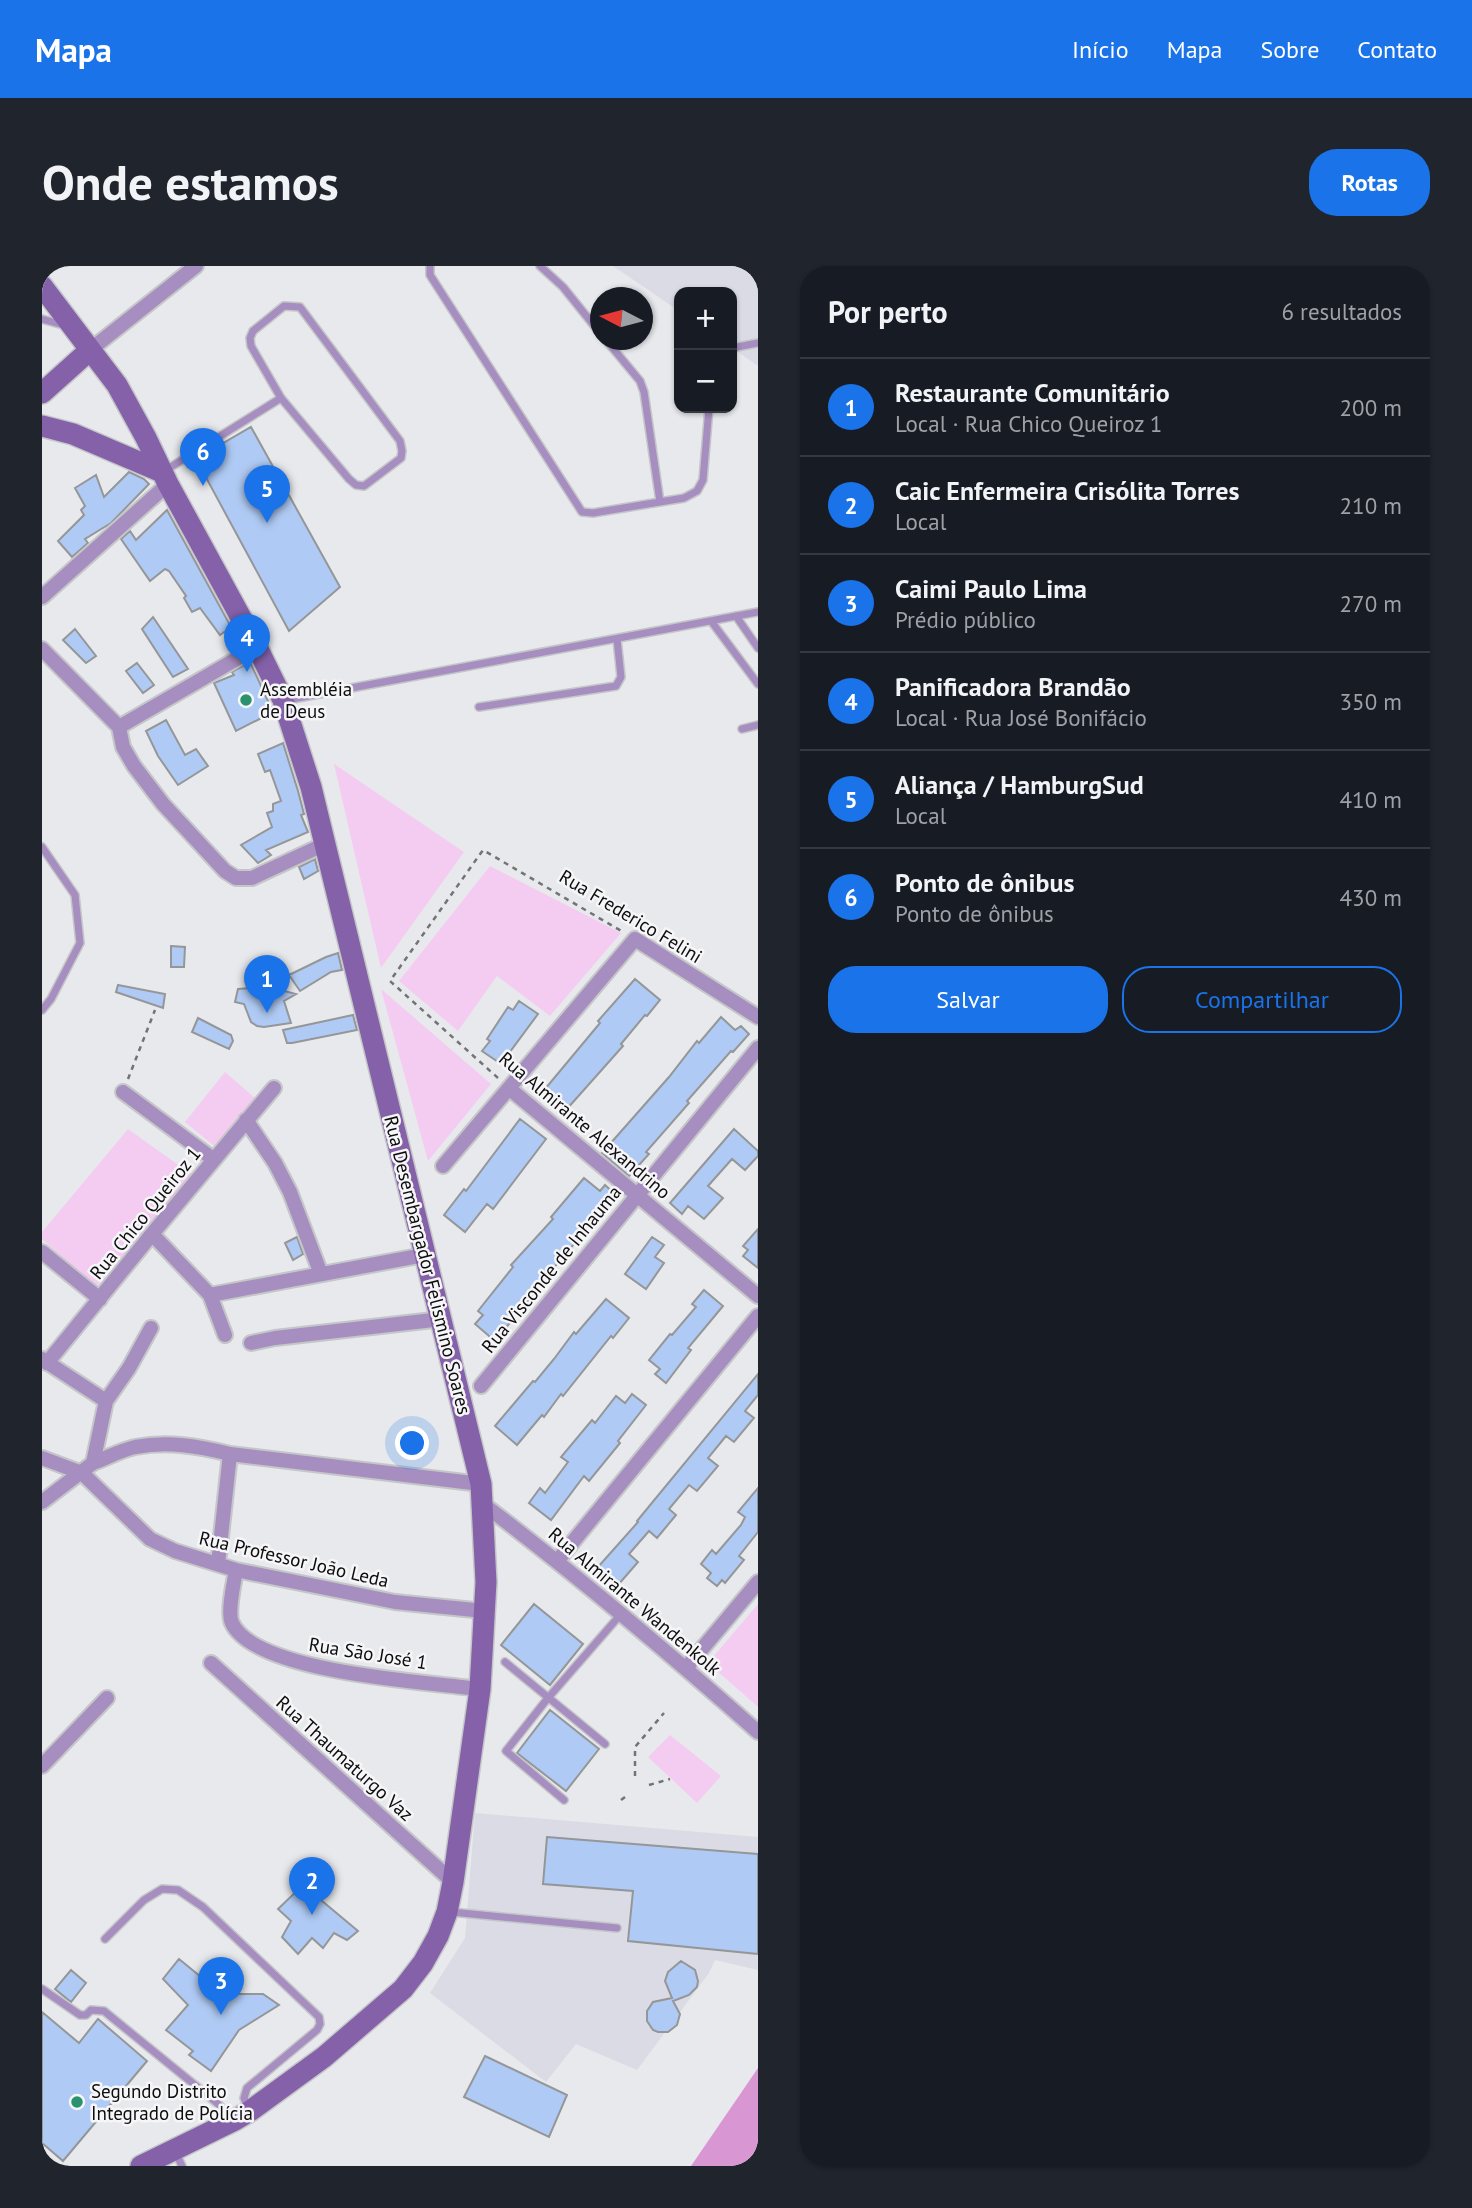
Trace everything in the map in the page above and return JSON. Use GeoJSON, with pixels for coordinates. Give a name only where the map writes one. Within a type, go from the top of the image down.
{"type":"FeatureCollection","features":[{"type":"Feature","properties":{"kind":"street"},"geometry":{"type":"LineString","coordinates":[[42,393],[90,350],[196,266]]}},
{"type":"Feature","properties":{"kind":"street","name":"Rua Desembargador Felismino Soares"},"geometry":{"type":"LineString","coordinates":[[42,286],[117,385],[257,646],[283,700],[311,787],[424,1255],[442,1319],[482,1494],[486,1582],[480,1689],[453,1882],[447,1912],[438,1936],[423,1963],[403,1989],[324,2057],[243,2116],[178,2157],[141,2166]]}},
{"type":"Feature","properties":{"kind":"street"},"geometry":{"type":"LineString","coordinates":[[42,426],[73,435],[165,478],[42,597]]}},
{"type":"Feature","properties":{"kind":"street"},"geometry":{"type":"LineString","coordinates":[[119,727],[257,646]]}},
{"type":"Feature","properties":{"kind":"street"},"geometry":{"type":"LineString","coordinates":[[42,649],[119,727],[123,747],[134,766],[163,804],[225,871],[236,878],[252,878],[325,844]]}},
{"type":"Feature","properties":{"kind":"street"},"geometry":{"type":"LineString","coordinates":[[443,1166],[635,940]]}},
{"type":"Feature","properties":{"kind":"street","name":"Rua Frederico Felini"},"geometry":{"type":"LineString","coordinates":[[635,940],[758,1017]]}},
{"type":"Feature","properties":{"kind":"street","name":"Rua Visconde de Inhauma"},"geometry":{"type":"LineString","coordinates":[[481,1386],[758,1048]]}},
{"type":"Feature","properties":{"kind":"street","name":"Rua Chico Queiroz 1"},"geometry":{"type":"LineString","coordinates":[[45,1361],[100,1299],[274,1088]]}},
{"type":"Feature","properties":{"kind":"street","name":"Rua Almirante Alexandrino"},"geometry":{"type":"LineString","coordinates":[[510,1088],[758,1296]]}},
{"type":"Feature","properties":{"kind":"street"},"geometry":{"type":"LineString","coordinates":[[123,1093],[214,1159]]}},
{"type":"Feature","properties":{"kind":"street"},"geometry":{"type":"LineString","coordinates":[[246,1120],[275,1163],[290,1192],[321,1275]]}},
{"type":"Feature","properties":{"kind":"street"},"geometry":{"type":"LineString","coordinates":[[152,1234],[210,1295],[225,1335]]}},
{"type":"Feature","properties":{"kind":"street"},"geometry":{"type":"LineString","coordinates":[[42,1252],[100,1299]]}},
{"type":"Feature","properties":{"kind":"street"},"geometry":{"type":"LineString","coordinates":[[210,1295],[424,1255]]}},
{"type":"Feature","properties":{"kind":"street"},"geometry":{"type":"LineString","coordinates":[[558,1560],[758,1316]]}},
{"type":"Feature","properties":{"kind":"street"},"geometry":{"type":"LineString","coordinates":[[251,1343],[442,1319]]}},
{"type":"Feature","properties":{"kind":"street"},"geometry":{"type":"LineString","coordinates":[[88,1468],[106,1401],[129,1368],[151,1328]]}},
{"type":"Feature","properties":{"kind":"street"},"geometry":{"type":"LineString","coordinates":[[45,1361],[106,1401]]}},
{"type":"Feature","properties":{"kind":"street"},"geometry":{"type":"LineString","coordinates":[[42,1502],[88,1468],[134,1447],[173,1444],[482,1494]]}},
{"type":"Feature","properties":{"kind":"street"},"geometry":{"type":"LineString","coordinates":[[218,1564],[230,1454]]}},
{"type":"Feature","properties":{"kind":"street"},"geometry":{"type":"LineString","coordinates":[[42,1458],[88,1468]]}},
{"type":"Feature","properties":{"kind":"street","name":"Rua Professor João Leda"},"geometry":{"type":"LineString","coordinates":[[88,1468],[150,1539],[176,1551],[236,1570],[395,1602],[484,1611]]}},
{"type":"Feature","properties":{"kind":"street","name":"Rua Almirante Wandenkolk"},"geometry":{"type":"LineString","coordinates":[[482,1494],[758,1732]]}},
{"type":"Feature","properties":{"kind":"street","name":"Rua São José 1"},"geometry":{"type":"LineString","coordinates":[[236,1570],[230,1619],[237,1632],[270,1651],[323,1669],[480,1689]]}},
{"type":"Feature","properties":{"kind":"street"},"geometry":{"type":"LineString","coordinates":[[686,1668],[758,1583]]}},
{"type":"Feature","properties":{"kind":"street","name":"Rua Thaumaturgo Vaz"},"geometry":{"type":"LineString","coordinates":[[211,1663],[453,1882]]}},
{"type":"Feature","properties":{"kind":"street"},"geometry":{"type":"LineString","coordinates":[[42,1766],[107,1698]]}},
{"type":"Feature","properties":{"kind":"lane"},"geometry":{"type":"LineString","coordinates":[[430,266],[430,275],[582,512],[593,513],[684,498],[697,491],[703,480],[709,413]]}},
{"type":"Feature","properties":{"kind":"lane"},"geometry":{"type":"LineString","coordinates":[[540,266],[564,288],[590,320]]}},
{"type":"Feature","properties":{"kind":"lane"},"geometry":{"type":"LineString","coordinates":[[284,306],[300,307],[400,441],[401,458],[364,486],[356,485],[281,398],[251,346],[250,338],[253,331],[284,306]]}},
{"type":"Feature","properties":{"kind":"lane"},"geometry":{"type":"LineString","coordinates":[[42,319],[74,328]]}},
{"type":"Feature","properties":{"kind":"lane"},"geometry":{"type":"LineString","coordinates":[[737,347],[758,343]]}},
{"type":"Feature","properties":{"kind":"lane"},"geometry":{"type":"LineString","coordinates":[[614,350],[640,381],[644,392],[660,502]]}},
{"type":"Feature","properties":{"kind":"lane"},"geometry":{"type":"LineString","coordinates":[[165,478],[281,398]]}},
{"type":"Feature","properties":{"kind":"lane"},"geometry":{"type":"LineString","coordinates":[[283,700],[758,612]]}},
{"type":"Feature","properties":{"kind":"lane"},"geometry":{"type":"LineString","coordinates":[[737,616],[758,648]]}},
{"type":"Feature","properties":{"kind":"lane"},"geometry":{"type":"LineString","coordinates":[[711,621],[758,684]]}},
{"type":"Feature","properties":{"kind":"lane"},"geometry":{"type":"LineString","coordinates":[[479,707],[616,686],[621,677],[617,639]]}},
{"type":"Feature","properties":{"kind":"lane"},"geometry":{"type":"LineString","coordinates":[[742,729],[758,725]]}},
{"type":"Feature","properties":{"kind":"lane"},"geometry":{"type":"LineString","coordinates":[[42,847],[75,895],[80,943],[51,999],[42,1010]]}},
{"type":"Feature","properties":{"kind":"lane"},"geometry":{"type":"LineString","coordinates":[[564,1800],[506,1751],[621,1613]]}},
{"type":"Feature","properties":{"kind":"lane"},"geometry":{"type":"LineString","coordinates":[[505,1662],[605,1744]]}},
{"type":"Feature","properties":{"kind":"lane"},"geometry":{"type":"LineString","coordinates":[[42,1989],[80,2015],[91,2010],[104,2011],[217,2103],[243,2116],[244,2091],[320,2024],[319,2017],[202,1907],[178,1890],[162,1889],[144,1900],[105,1939]]}},
{"type":"Feature","properties":{"kind":"lane"},"geometry":{"type":"LineString","coordinates":[[447,1912],[617,1928]]}},
{"type":"Feature","properties":{"kind":"path","name":"Rua Frederico Felini"},"geometry":{"type":"LineString","coordinates":[[390,981],[483,850],[635,940]]}},
{"type":"Feature","properties":{"kind":"path","name":"Rua Almirante Alexandrino"},"geometry":{"type":"LineString","coordinates":[[390,981],[510,1088]]}},
{"type":"Feature","properties":{"kind":"path"},"geometry":{"type":"LineString","coordinates":[[123,1093],[155,1010]]}},
{"type":"Feature","properties":{"kind":"path"},"geometry":{"type":"LineString","coordinates":[[635,1776],[635,1747],[664,1713]]}},
{"type":"Feature","properties":{"kind":"path"},"geometry":{"type":"LineString","coordinates":[[649,1785],[670,1779]]}},
{"type":"Feature","properties":{"kind":"path"},"geometry":{"type":"LineString","coordinates":[[621,1800],[625,1797]]}},
{"type":"Feature","properties":{"kind":"shaded area"},"geometry":{"type":"Polygon","coordinates":[[[613,266],[758,266],[758,366],[737,351],[737,287],[674,287],[674,308],[653,293],[653,287],[644,287],[613,266]]]}},
{"type":"Feature","properties":{"kind":"shaded area"},"geometry":{"type":"Polygon","coordinates":[[[334,764],[464,852],[381,968],[334,764]]]}},
{"type":"Feature","properties":{"kind":"shaded area"},"geometry":{"type":"Polygon","coordinates":[[[490,866],[621,933],[550,1016],[497,976],[458,1031],[399,981],[490,866]]]}},
{"type":"Feature","properties":{"kind":"shaded area"},"geometry":{"type":"Polygon","coordinates":[[[381,989],[491,1084],[428,1161],[381,989]]]}},
{"type":"Feature","properties":{"kind":"shaded area"},"geometry":{"type":"Polygon","coordinates":[[[225,1072],[255,1098],[214,1146],[185,1122],[225,1072]]]}},
{"type":"Feature","properties":{"kind":"shaded area"},"geometry":{"type":"Polygon","coordinates":[[[128,1129],[191,1174],[96,1287],[42,1239],[42,1232],[128,1129]]]}},
{"type":"Feature","properties":{"kind":"shaded area"},"geometry":{"type":"Polygon","coordinates":[[[758,1604],[758,1707],[708,1663],[758,1604]]]}},
{"type":"Feature","properties":{"kind":"shaded area"},"geometry":{"type":"Polygon","coordinates":[[[670,1735],[721,1776],[697,1803],[648,1757],[670,1735]]]}},
{"type":"Feature","properties":{"kind":"shaded area"},"geometry":{"type":"Polygon","coordinates":[[[475,1813],[758,1837],[758,1970],[715,1960],[709,1973],[637,2070],[576,2044],[546,2082],[430,1993],[465,1938],[475,1813]]]}},
{"type":"Feature","properties":{"kind":"shaded area"},"geometry":{"type":"Polygon","coordinates":[[[758,2068],[758,2166],[691,2166],[758,2068]]]}},
{"type":"Feature","properties":{"kind":"building"},"geometry":{"type":"Polygon","coordinates":[[[251,427],[340,587],[289,631],[196,459],[251,427]]]}},
{"type":"Feature","properties":{"kind":"building"},"geometry":{"type":"Polygon","coordinates":[[[129,472],[149,484],[111,523],[85,539],[88,543],[72,557],[58,541],[84,515],[81,510],[85,506],[75,488],[96,475],[104,497],[129,472]]]}},
{"type":"Feature","properties":{"kind":"building"},"geometry":{"type":"Polygon","coordinates":[[[167,510],[231,627],[220,635],[200,608],[192,612],[184,598],[186,596],[169,571],[165,569],[150,581],[121,539],[130,531],[136,540],[167,510]]]}},
{"type":"Feature","properties":{"kind":"building"},"geometry":{"type":"Polygon","coordinates":[[[153,617],[188,669],[173,677],[142,629],[153,617]]]}},
{"type":"Feature","properties":{"kind":"building"},"geometry":{"type":"Polygon","coordinates":[[[75,629],[96,656],[86,663],[63,640],[75,629]]]}},
{"type":"Feature","properties":{"kind":"building"},"geometry":{"type":"Polygon","coordinates":[[[250,662],[273,712],[236,731],[214,683],[234,675],[232,672],[250,662]]]}},
{"type":"Feature","properties":{"kind":"building"},"geometry":{"type":"Polygon","coordinates":[[[137,663],[154,685],[143,693],[126,671],[137,663]]]}},
{"type":"Feature","properties":{"kind":"building"},"geometry":{"type":"Polygon","coordinates":[[[166,720],[185,755],[196,749],[208,766],[178,785],[158,756],[146,731],[166,720]]]}},
{"type":"Feature","properties":{"kind":"building"},"geometry":{"type":"Polygon","coordinates":[[[283,743],[304,814],[301,815],[308,832],[266,850],[271,855],[258,863],[241,845],[272,827],[267,813],[273,811],[273,804],[281,801],[270,770],[265,772],[258,754],[283,743]]]}},
{"type":"Feature","properties":{"kind":"building"},"geometry":{"type":"Polygon","coordinates":[[[315,859],[318,871],[304,879],[299,867],[315,859]]]}},
{"type":"Feature","properties":{"kind":"building"},"geometry":{"type":"Polygon","coordinates":[[[171,946],[185,947],[184,967],[171,967],[171,946]]]}},
{"type":"Feature","properties":{"kind":"building"},"geometry":{"type":"Polygon","coordinates":[[[338,953],[342,970],[331,972],[300,991],[289,975],[338,953]]]}},
{"type":"Feature","properties":{"kind":"building"},"geometry":{"type":"Polygon","coordinates":[[[635,979],[660,1000],[566,1110],[553,1099],[549,1104],[540,1095],[635,979]]]}},
{"type":"Feature","properties":{"kind":"building"},"geometry":{"type":"Polygon","coordinates":[[[258,984],[296,994],[284,1001],[291,1023],[264,1027],[251,1022],[244,1004],[235,1002],[238,989],[251,988],[258,984]]]}},
{"type":"Feature","properties":{"kind":"building"},"geometry":{"type":"Polygon","coordinates":[[[118,985],[165,994],[163,1008],[116,992],[118,985]]]}},
{"type":"Feature","properties":{"kind":"building"},"geometry":{"type":"Polygon","coordinates":[[[519,1001],[538,1014],[501,1064],[482,1051],[508,1007],[513,1010],[519,1001]]]}},
{"type":"Feature","properties":{"kind":"building"},"geometry":{"type":"Polygon","coordinates":[[[353,1015],[357,1030],[287,1043],[283,1030],[353,1015]]]}},
{"type":"Feature","properties":{"kind":"building"},"geometry":{"type":"Polygon","coordinates":[[[721,1017],[735,1030],[741,1026],[749,1034],[687,1101],[689,1103],[646,1152],[649,1154],[629,1176],[602,1153],[697,1041],[699,1043],[721,1017]]]}},
{"type":"Feature","properties":{"kind":"building"},"geometry":{"type":"Polygon","coordinates":[[[198,1018],[231,1035],[233,1041],[229,1049],[192,1032],[198,1018]]]}},
{"type":"Feature","properties":{"kind":"building"},"geometry":{"type":"Polygon","coordinates":[[[520,1119],[546,1139],[493,1209],[487,1204],[465,1232],[444,1215],[464,1189],[466,1191],[520,1119]]]}},
{"type":"Feature","properties":{"kind":"building"},"geometry":{"type":"Polygon","coordinates":[[[734,1129],[758,1151],[758,1156],[745,1170],[732,1159],[708,1186],[723,1198],[704,1219],[688,1206],[682,1214],[670,1203],[734,1129]]]}},
{"type":"Feature","properties":{"kind":"building"},"geometry":{"type":"Polygon","coordinates":[[[584,1178],[600,1191],[605,1185],[615,1194],[599,1212],[597,1210],[571,1241],[574,1244],[495,1341],[475,1324],[483,1315],[478,1311],[513,1267],[511,1265],[553,1219],[551,1217],[584,1178]]]}},
{"type":"Feature","properties":{"kind":"building"},"geometry":{"type":"Polygon","coordinates":[[[758,1229],[758,1268],[743,1256],[748,1250],[743,1246],[758,1229]]]}},
{"type":"Feature","properties":{"kind":"building"},"geometry":{"type":"Polygon","coordinates":[[[297,1237],[303,1254],[293,1260],[285,1243],[297,1237]]]}},
{"type":"Feature","properties":{"kind":"building"},"geometry":{"type":"Polygon","coordinates":[[[652,1237],[664,1245],[655,1257],[664,1263],[646,1289],[625,1274],[652,1237]]]}},
{"type":"Feature","properties":{"kind":"building"},"geometry":{"type":"Polygon","coordinates":[[[704,1290],[723,1306],[688,1348],[691,1350],[666,1383],[655,1374],[660,1369],[649,1360],[696,1307],[692,1304],[704,1290]]]}},
{"type":"Feature","properties":{"kind":"building"},"geometry":{"type":"Polygon","coordinates":[[[606,1299],[629,1318],[517,1445],[495,1426],[533,1381],[535,1382],[574,1332],[576,1334],[606,1299]]]}},
{"type":"Feature","properties":{"kind":"building"},"geometry":{"type":"Polygon","coordinates":[[[758,1374],[758,1395],[745,1411],[754,1418],[734,1442],[726,1436],[708,1458],[718,1466],[697,1491],[689,1485],[669,1509],[676,1515],[657,1538],[649,1531],[629,1554],[638,1562],[618,1585],[598,1567],[758,1374]]]}},
{"type":"Feature","properties":{"kind":"building"},"geometry":{"type":"Polygon","coordinates":[[[632,1394],[646,1405],[589,1481],[584,1476],[551,1520],[529,1503],[540,1488],[545,1493],[568,1462],[561,1457],[592,1420],[595,1423],[616,1396],[625,1403],[632,1394]]]}},
{"type":"Feature","properties":{"kind":"building"},"geometry":{"type":"Polygon","coordinates":[[[758,1488],[758,1532],[739,1556],[744,1560],[725,1583],[722,1580],[717,1586],[707,1578],[711,1573],[701,1564],[712,1550],[716,1554],[741,1525],[745,1517],[738,1512],[758,1488]]]}},
{"type":"Feature","properties":{"kind":"building"},"geometry":{"type":"Polygon","coordinates":[[[534,1604],[583,1644],[550,1685],[501,1645],[534,1604]]]}},
{"type":"Feature","properties":{"kind":"building"},"geometry":{"type":"Polygon","coordinates":[[[550,1710],[599,1749],[566,1791],[517,1753],[550,1710]]]}},
{"type":"Feature","properties":{"kind":"building"},"geometry":{"type":"Polygon","coordinates":[[[547,1837],[758,1854],[758,1954],[628,1941],[633,1891],[543,1884],[547,1837]]]}},
{"type":"Feature","properties":{"kind":"building"},"geometry":{"type":"Polygon","coordinates":[[[303,1885],[358,1931],[347,1940],[334,1933],[323,1948],[312,1938],[298,1954],[282,1937],[291,1921],[278,1909],[303,1885]]]}},
{"type":"Feature","properties":{"kind":"building"},"geometry":{"type":"Polygon","coordinates":[[[179,1959],[206,1981],[227,1969],[239,1976],[236,1994],[263,1994],[279,2005],[239,2030],[211,2071],[189,2055],[193,2051],[166,2030],[188,2005],[163,1979],[179,1959]]]}},
{"type":"Feature","properties":{"kind":"building"},"geometry":{"type":"Polygon","coordinates":[[[681,1961],[695,1970],[697,1987],[689,1995],[673,2001],[680,2014],[677,2025],[668,2032],[658,2032],[653,2030],[647,2021],[647,2011],[653,2002],[672,1998],[665,1981],[668,1972],[681,1961]]]}},
{"type":"Feature","properties":{"kind":"building"},"geometry":{"type":"Polygon","coordinates":[[[71,1970],[86,1983],[71,2002],[55,1989],[71,1970]]]}},
{"type":"Feature","properties":{"kind":"building","name":"Segundo Distrito Integrado de Polícia"},"geometry":{"type":"Polygon","coordinates":[[[42,2012],[79,2043],[98,2019],[147,2061],[63,2161],[42,2143],[42,2012]]]}},
{"type":"Feature","properties":{"kind":"building"},"geometry":{"type":"Polygon","coordinates":[[[485,2056],[567,2095],[549,2137],[464,2097],[485,2056]]]}},
{"type":"Feature","properties":{"kind":"place","name":"Ponto de ônibus"},"geometry":{"type":"Point","coordinates":[203,486]}},
{"type":"Feature","properties":{"kind":"place","name":"Aliança / HamburgSud"},"geometry":{"type":"Point","coordinates":[267,523]}},
{"type":"Feature","properties":{"kind":"place","name":"Panificadora Brandão"},"geometry":{"type":"Point","coordinates":[247,672]}},
{"type":"Feature","properties":{"kind":"place","name":"Assembléia de Deus"},"geometry":{"type":"Point","coordinates":[246,700]}},
{"type":"Feature","properties":{"kind":"place","name":"Restaurante Comunitário"},"geometry":{"type":"Point","coordinates":[267,1013]}},
{"type":"Feature","properties":{"kind":"place","name":"Caic Enfermeira Crisólita Torres"},"geometry":{"type":"Point","coordinates":[312,1915]}},
{"type":"Feature","properties":{"kind":"place","name":"Caimi Paulo Lima"},"geometry":{"type":"Point","coordinates":[221,2015]}},
{"type":"Feature","properties":{"kind":"place","name":"Segundo Distrito Integrado de Polícia"},"geometry":{"type":"Point","coordinates":[77,2102]}}]}
